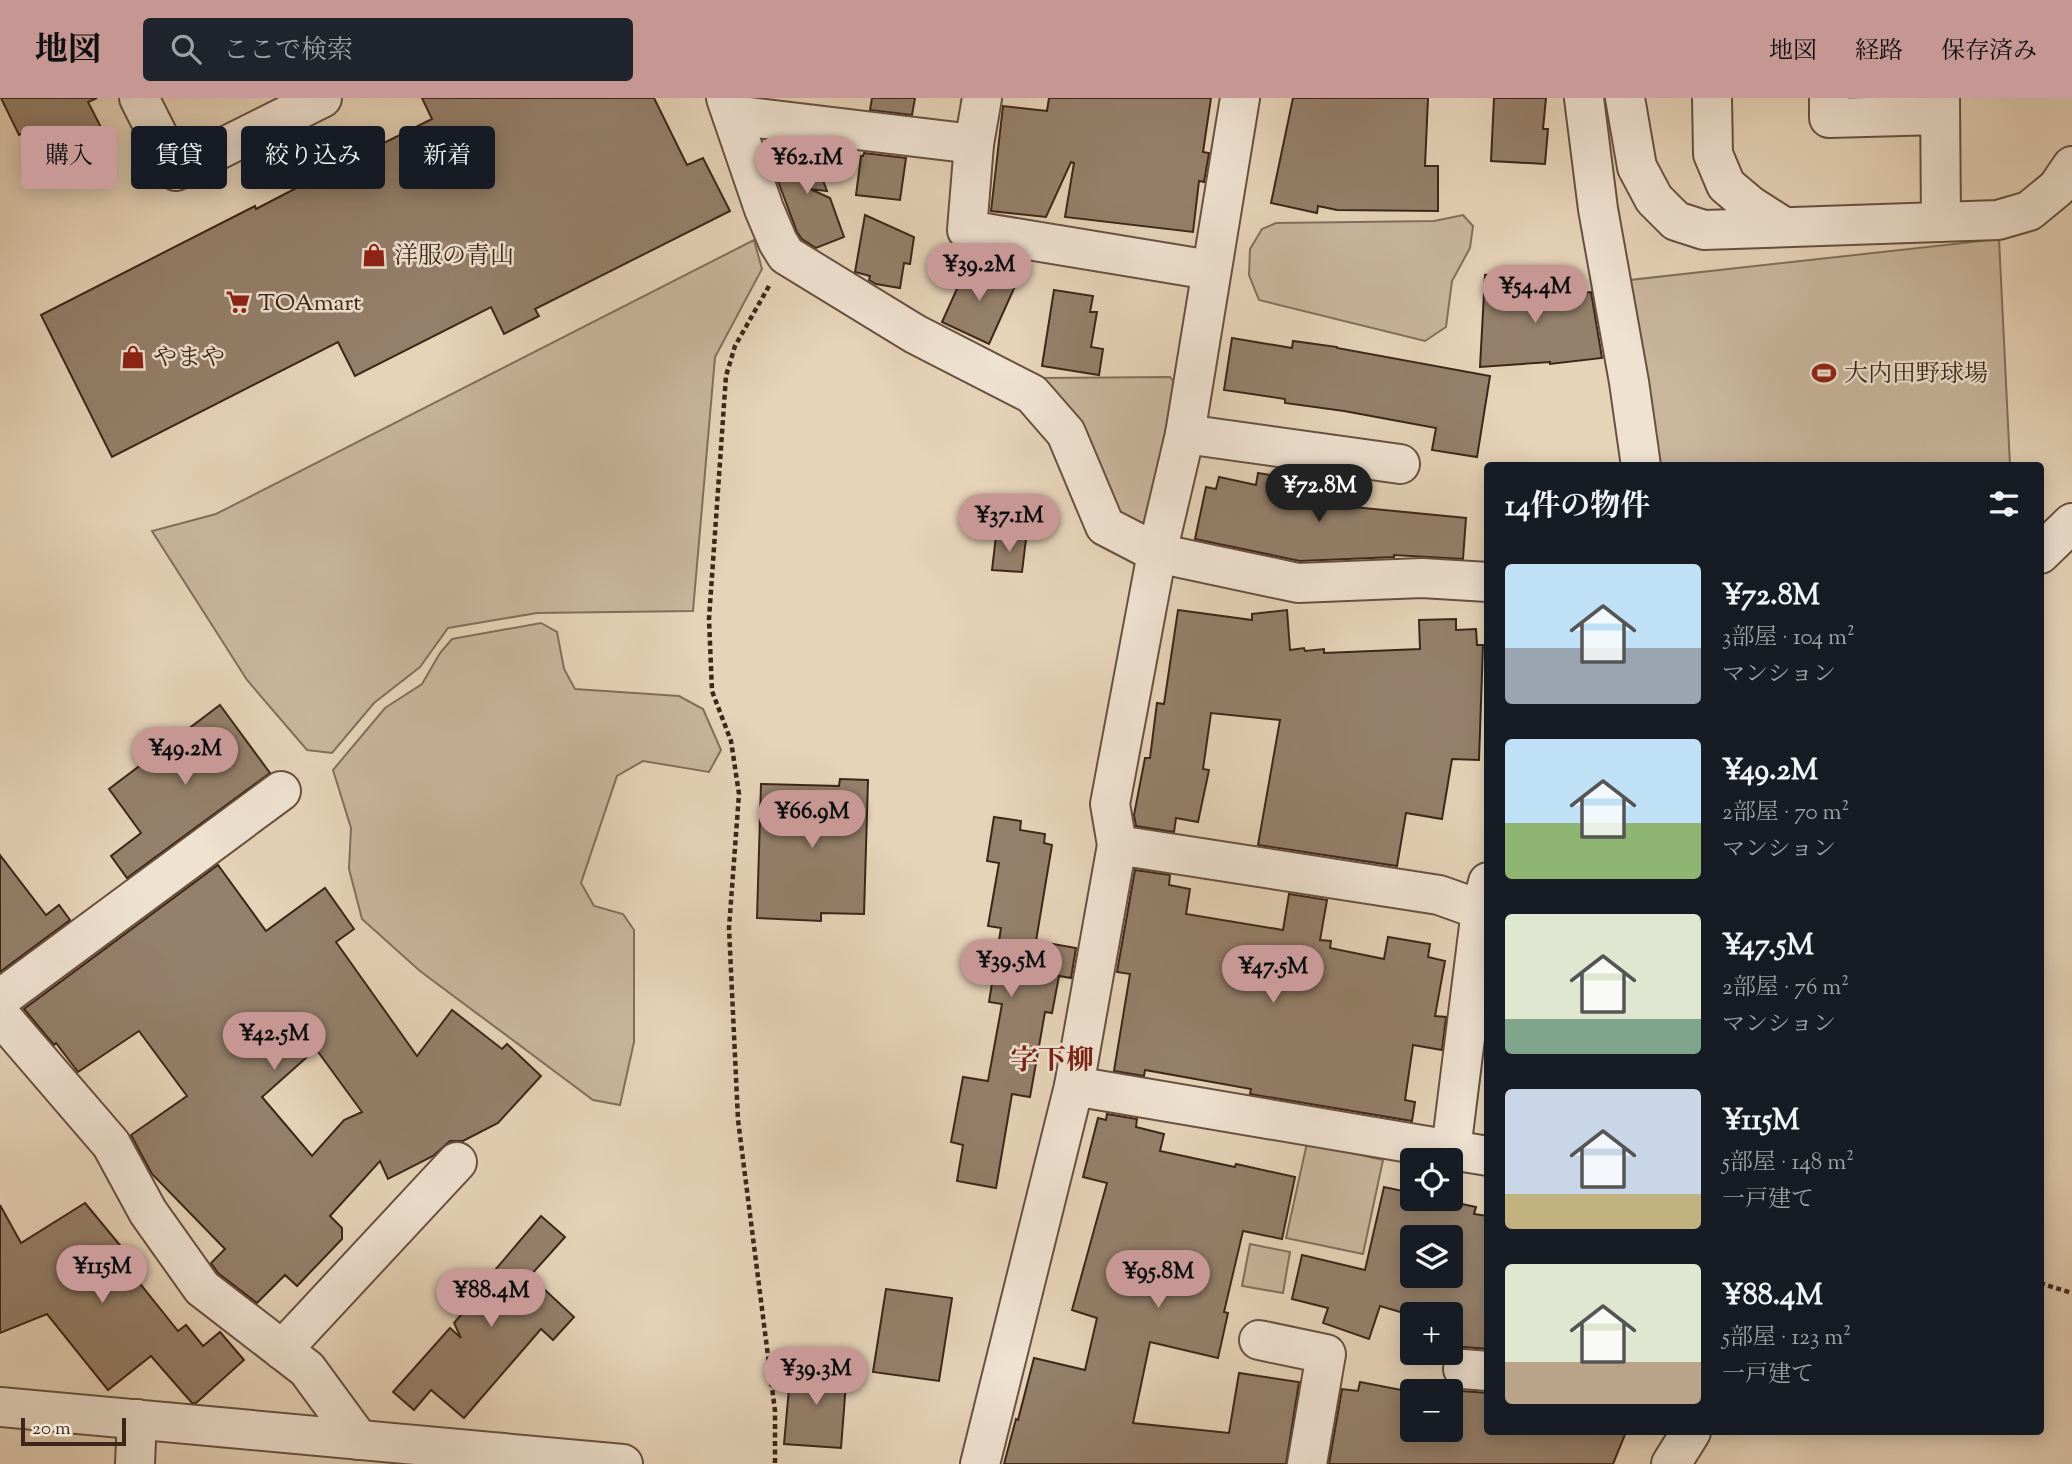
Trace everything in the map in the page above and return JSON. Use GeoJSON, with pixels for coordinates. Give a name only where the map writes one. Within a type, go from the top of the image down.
{"type":"FeatureCollection","features":[{"type":"Feature","properties":{"kind":"street"},"geometry":{"type":"LineString","coordinates":[[139,98],[176,171],[304,102]]}},
{"type":"Feature","properties":{"kind":"street"},"geometry":{"type":"LineString","coordinates":[[982,98],[974,144],[967,230],[1210,270]]}},
{"type":"Feature","properties":{"kind":"street"},"geometry":{"type":"LineString","coordinates":[[980,1464],[1074,1086],[1117,845],[1110,804],[1157,553],[1185,434],[1240,98]]}},
{"type":"Feature","properties":{"kind":"street"},"geometry":{"type":"LineString","coordinates":[[1584,98],[1598,209],[1640,462]]}},
{"type":"Feature","properties":{"kind":"street"},"geometry":{"type":"LineString","coordinates":[[1625,98],[1637,167],[1654,199],[1676,221],[1704,230],[1998,220],[2029,211],[2057,188],[2072,166]]}},
{"type":"Feature","properties":{"kind":"street"},"geometry":{"type":"LineString","coordinates":[[1712,98],[1713,154],[1726,185],[1784,228]]}},
{"type":"Feature","properties":{"kind":"street"},"geometry":{"type":"LineString","coordinates":[[1829,98],[1829,118],[1940,106],[1941,222]]}},
{"type":"Feature","properties":{"kind":"street"},"geometry":{"type":"LineString","coordinates":[[974,144],[729,107],[764,209],[786,256],[915,334],[1032,394],[1066,433],[1105,526],[1157,553],[1298,583],[1422,578],[1484,582]]}},
{"type":"Feature","properties":{"kind":"street"},"geometry":{"type":"LineString","coordinates":[[1185,434],[1400,464]]}},
{"type":"Feature","properties":{"kind":"street"},"geometry":{"type":"LineString","coordinates":[[2044,550],[2072,523]]}},
{"type":"Feature","properties":{"kind":"street"},"geometry":{"type":"LineString","coordinates":[[0,999],[281,791]]}},
{"type":"Feature","properties":{"kind":"street"},"geometry":{"type":"LineString","coordinates":[[1074,1086],[1469,1153],[1484,896],[1439,895],[1117,845]]}},
{"type":"Feature","properties":{"kind":"street"},"geometry":{"type":"LineString","coordinates":[[0,1015],[111,1144],[148,1212],[201,1288],[307,1369],[349,1452]]}},
{"type":"Feature","properties":{"kind":"street"},"geometry":{"type":"LineString","coordinates":[[282,1350],[457,1162]]}},
{"type":"Feature","properties":{"kind":"street"},"geometry":{"type":"LineString","coordinates":[[1259,1340],[1326,1354],[1307,1464]]}},
{"type":"Feature","properties":{"kind":"street"},"geometry":{"type":"LineString","coordinates":[[0,1407],[137,1419],[349,1452],[623,1464]]}},
{"type":"Feature","properties":{"kind":"street"},"geometry":{"type":"LineString","coordinates":[[135,1464],[137,1419]]}},
{"type":"Feature","properties":{"kind":"street"},"geometry":{"type":"LineString","coordinates":[[1671,1464],[1689,1435]]}},
{"type":"Feature","properties":{"kind":"path"},"geometry":{"type":"LineString","coordinates":[[775,1464],[775,1411],[738,1120],[729,928],[739,794],[731,741],[712,691],[709,620],[726,376],[735,346],[786,256]]}},
{"type":"Feature","properties":{"kind":"path"},"geometry":{"type":"LineString","coordinates":[[2044,1284],[2072,1293]]}},
{"type":"Feature","properties":{"kind":"shaded area"},"geometry":{"type":"Polygon","coordinates":[[[1463,215],[1473,226],[1470,248],[1452,281],[1446,327],[1425,341],[1259,300],[1249,275],[1250,249],[1262,229],[1276,223],[1434,221],[1463,215]]]}},
{"type":"Feature","properties":{"kind":"shaded area","name":"大内田野球場"},"geometry":{"type":"Polygon","coordinates":[[[1999,239],[2010,462],[1657,462],[1630,280],[1999,239]]]}},
{"type":"Feature","properties":{"kind":"shaded area"},"geometry":{"type":"Polygon","coordinates":[[[754,240],[762,269],[715,357],[693,611],[537,613],[448,628],[420,667],[374,703],[332,753],[307,750],[247,680],[152,531],[216,514],[754,240]]]}},
{"type":"Feature","properties":{"kind":"shaded area"},"geometry":{"type":"Polygon","coordinates":[[[1170,377],[1178,387],[1156,515],[1135,527],[1125,523],[1041,378],[1170,377]]]}},
{"type":"Feature","properties":{"kind":"shaded area"},"geometry":{"type":"Polygon","coordinates":[[[541,623],[557,632],[564,669],[575,689],[679,696],[703,709],[721,750],[709,772],[643,761],[617,776],[581,883],[594,906],[623,914],[634,930],[634,1042],[620,1105],[593,1100],[420,971],[362,919],[349,869],[351,828],[333,770],[385,708],[422,684],[440,653],[452,639],[541,623]]]}},
{"type":"Feature","properties":{"kind":"shaded area"},"geometry":{"type":"Polygon","coordinates":[[[1307,1143],[1383,1160],[1363,1254],[1286,1238],[1307,1143]]]}},
{"type":"Feature","properties":{"kind":"shaded area"},"geometry":{"type":"Polygon","coordinates":[[[1250,1244],[1290,1252],[1283,1293],[1242,1286],[1250,1244]]]}},
{"type":"Feature","properties":{"kind":"building"},"geometry":{"type":"Polygon","coordinates":[[[1,98],[97,98],[88,102],[100,126],[21,126],[19,135],[1,98]]]}},
{"type":"Feature","properties":{"kind":"building"},"geometry":{"type":"Polygon","coordinates":[[[422,98],[654,98],[687,165],[703,158],[730,211],[535,309],[539,316],[504,334],[491,307],[355,376],[338,342],[112,457],[41,315],[255,206],[256,209],[295,189],[385,189],[385,142],[399,136],[399,189],[495,189],[495,126],[418,126],[432,119],[422,98]]]}},
{"type":"Feature","properties":{"kind":"building"},"geometry":{"type":"Polygon","coordinates":[[[872,98],[915,98],[912,115],[870,110],[872,98]]]}},
{"type":"Feature","properties":{"kind":"building"},"geometry":{"type":"Polygon","coordinates":[[[1049,98],[1211,98],[1203,152],[1209,153],[1204,182],[1199,181],[1193,232],[1065,217],[1074,163],[1071,162],[1046,217],[991,211],[1003,106],[1047,111],[1049,98]]]}},
{"type":"Feature","properties":{"kind":"building"},"geometry":{"type":"Polygon","coordinates":[[[1293,98],[1428,98],[1425,166],[1438,166],[1438,211],[1337,210],[1318,206],[1317,213],[1271,203],[1293,98]]]}},
{"type":"Feature","properties":{"kind":"building"},"geometry":{"type":"Polygon","coordinates":[[[1494,98],[1546,98],[1543,129],[1548,129],[1545,164],[1491,161],[1494,98]]]}},
{"type":"Feature","properties":{"kind":"building"},"geometry":{"type":"Polygon","coordinates":[[[791,144],[810,146],[827,191],[810,189],[830,198],[844,237],[816,248],[802,239],[797,232],[775,173],[782,177],[773,151],[791,144]]]}},
{"type":"Feature","properties":{"kind":"building"},"geometry":{"type":"Polygon","coordinates":[[[864,153],[906,158],[900,200],[856,195],[861,156],[864,153]]]}},
{"type":"Feature","properties":{"kind":"building"},"geometry":{"type":"Polygon","coordinates":[[[865,215],[914,237],[910,264],[904,263],[900,288],[876,284],[869,280],[870,276],[855,272],[865,215]]]}},
{"type":"Feature","properties":{"kind":"building"},"geometry":{"type":"Polygon","coordinates":[[[969,262],[1016,284],[989,344],[942,322],[969,262]]]}},
{"type":"Feature","properties":{"kind":"building"},"geometry":{"type":"Polygon","coordinates":[[[1529,272],[1530,298],[1591,292],[1602,358],[1550,364],[1480,367],[1485,275],[1529,272]]]}},
{"type":"Feature","properties":{"kind":"building"},"geometry":{"type":"Polygon","coordinates":[[[1054,290],[1093,296],[1090,312],[1097,312],[1091,347],[1103,349],[1099,375],[1042,366],[1054,290]]]}},
{"type":"Feature","properties":{"kind":"building"},"geometry":{"type":"Polygon","coordinates":[[[1232,338],[1292,348],[1293,341],[1337,347],[1490,376],[1477,457],[1432,450],[1436,428],[1224,390],[1232,338]]]}},
{"type":"Feature","properties":{"kind":"building"},"geometry":{"type":"Polygon","coordinates":[[[1258,473],[1288,478],[1288,481],[1345,488],[1343,506],[1466,518],[1463,559],[1394,555],[1300,561],[1195,539],[1206,487],[1216,489],[1219,477],[1256,485],[1258,473]]]}},
{"type":"Feature","properties":{"kind":"building"},"geometry":{"type":"Polygon","coordinates":[[[996,536],[1026,539],[1022,572],[992,570],[996,536]]]}},
{"type":"Feature","properties":{"kind":"building"},"geometry":{"type":"Polygon","coordinates":[[[1178,610],[1252,620],[1252,614],[1287,610],[1290,650],[1324,649],[1324,653],[1420,649],[1419,620],[1456,619],[1456,630],[1476,629],[1477,645],[1483,645],[1479,760],[1452,759],[1442,819],[1406,813],[1397,866],[1258,845],[1280,720],[1211,713],[1203,769],[1209,770],[1198,822],[1176,818],[1174,832],[1136,826],[1134,815],[1145,758],[1150,758],[1157,703],[1164,704],[1178,610]]]}},
{"type":"Feature","properties":{"kind":"building"},"geometry":{"type":"Polygon","coordinates":[[[220,705],[270,773],[127,878],[111,856],[141,833],[109,789],[220,705]]]}},
{"type":"Feature","properties":{"kind":"building"},"geometry":{"type":"Polygon","coordinates":[[[840,779],[868,780],[864,914],[821,913],[821,921],[757,918],[761,784],[839,786],[840,779]]]}},
{"type":"Feature","properties":{"kind":"building"},"geometry":{"type":"Polygon","coordinates":[[[994,817],[1021,821],[1020,830],[1045,834],[1044,843],[1052,845],[1036,941],[1076,948],[1071,978],[1059,976],[1052,1013],[1045,1012],[1030,1097],[1012,1094],[996,1188],[957,1181],[963,1145],[951,1142],[963,1077],[988,1081],[1002,1004],[989,1002],[1001,928],[988,926],[999,863],[987,861],[994,817]]]}},
{"type":"Feature","properties":{"kind":"building"},"geometry":{"type":"Polygon","coordinates":[[[0,855],[46,915],[59,905],[70,920],[0,972],[0,855]]]}},
{"type":"Feature","properties":{"kind":"building"},"geometry":{"type":"Polygon","coordinates":[[[218,865],[266,931],[325,888],[354,929],[336,942],[417,1056],[452,1010],[502,1049],[507,1044],[541,1076],[498,1123],[463,1141],[450,1141],[433,1156],[388,1179],[380,1161],[330,1216],[342,1228],[342,1239],[297,1286],[285,1275],[257,1303],[218,1273],[211,1263],[225,1249],[152,1174],[131,1135],[187,1096],[139,1031],[78,1072],[56,1043],[54,1045],[24,1009],[218,865]],[[316,1049],[262,1097],[312,1156],[344,1120],[362,1112],[316,1049]]]}},
{"type":"Feature","properties":{"kind":"building"},"geometry":{"type":"Polygon","coordinates":[[[1135,870],[1170,875],[1169,885],[1190,889],[1186,914],[1283,930],[1289,894],[1327,900],[1320,940],[1331,941],[1330,948],[1384,959],[1388,937],[1430,944],[1428,957],[1445,961],[1435,1016],[1446,1017],[1442,1050],[1413,1045],[1405,1100],[1415,1102],[1412,1121],[1250,1094],[1251,1089],[1145,1070],[1144,1076],[1114,1071],[1130,974],[1117,972],[1135,870]]]}},
{"type":"Feature","properties":{"kind":"building"},"geometry":{"type":"Polygon","coordinates":[[[1107,1114],[1137,1119],[1136,1127],[1164,1134],[1160,1151],[1295,1177],[1282,1239],[1243,1231],[1224,1312],[1228,1313],[1218,1358],[1150,1342],[1133,1423],[1229,1433],[1239,1373],[1299,1382],[1286,1464],[1004,1464],[1034,1358],[1085,1370],[1097,1318],[1072,1310],[1107,1183],[1083,1177],[1098,1118],[1106,1120],[1107,1114]]]}},
{"type":"Feature","properties":{"kind":"building"},"geometry":{"type":"Polygon","coordinates":[[[1384,1187],[1400,1190],[1400,1211],[1463,1211],[1463,1204],[1476,1207],[1474,1214],[1484,1215],[1484,1349],[1463,1347],[1463,1302],[1400,1302],[1400,1312],[1380,1306],[1369,1339],[1323,1323],[1328,1308],[1292,1299],[1302,1255],[1365,1270],[1384,1187]]]}},
{"type":"Feature","properties":{"kind":"building"},"geometry":{"type":"Polygon","coordinates":[[[85,1203],[138,1267],[130,1271],[178,1331],[186,1325],[203,1346],[220,1332],[244,1360],[196,1403],[192,1403],[151,1356],[108,1390],[47,1314],[0,1333],[0,1205],[21,1243],[85,1203]]]}},
{"type":"Feature","properties":{"kind":"building"},"geometry":{"type":"Polygon","coordinates":[[[541,1216],[565,1237],[530,1276],[574,1317],[553,1340],[541,1329],[464,1418],[431,1390],[414,1410],[393,1392],[450,1328],[461,1338],[454,1323],[541,1216]]]}},
{"type":"Feature","properties":{"kind":"building"},"geometry":{"type":"Polygon","coordinates":[[[886,1289],[952,1298],[939,1381],[873,1372],[886,1289]]]}},
{"type":"Feature","properties":{"kind":"building"},"geometry":{"type":"Polygon","coordinates":[[[791,1366],[847,1370],[841,1448],[784,1444],[791,1366]]]}},
{"type":"Feature","properties":{"kind":"building"},"geometry":{"type":"Polygon","coordinates":[[[1360,1382],[1400,1390],[1400,1442],[1463,1442],[1463,1391],[1484,1393],[1484,1435],[1625,1435],[1613,1464],[1329,1464],[1342,1389],[1358,1391],[1360,1382]]]}},
{"type":"Feature","properties":{"kind":"place","name":"洋服の青山"},"geometry":{"type":"Point","coordinates":[374,255]}},
{"type":"Feature","properties":{"kind":"place","name":"TOAmart"},"geometry":{"type":"Point","coordinates":[238,302]}},
{"type":"Feature","properties":{"kind":"place","name":"やまや"},"geometry":{"type":"Point","coordinates":[133,357]}},
{"type":"Feature","properties":{"kind":"place","name":"大内田野球場"},"geometry":{"type":"Point","coordinates":[1824,373]}},
{"type":"Feature","properties":{"kind":"district","name":"字下柳"},"geometry":{"type":"Point","coordinates":[1052,1059]}}]}
